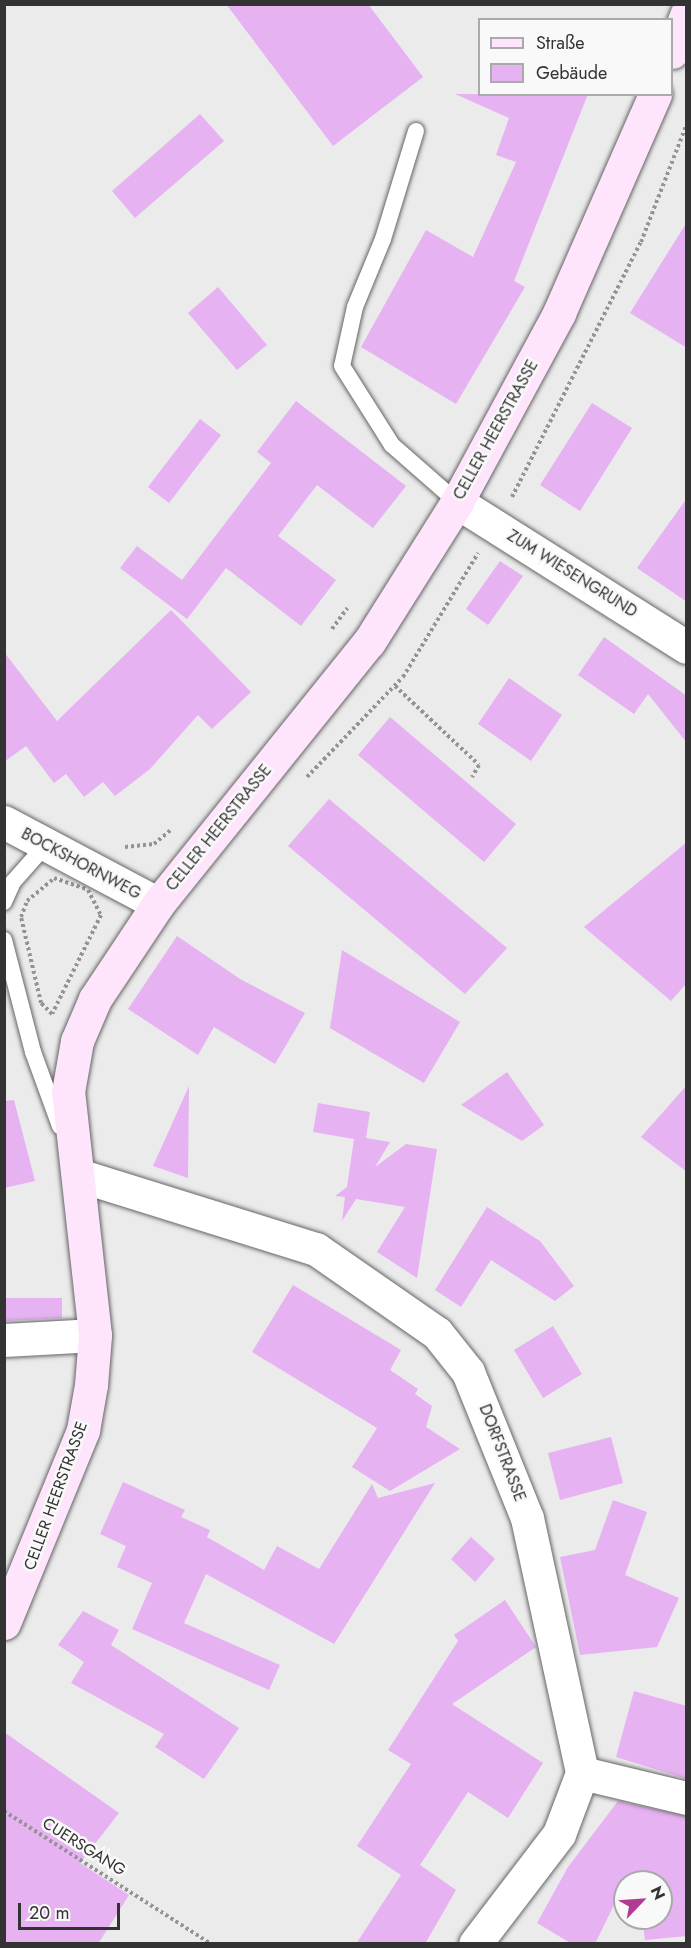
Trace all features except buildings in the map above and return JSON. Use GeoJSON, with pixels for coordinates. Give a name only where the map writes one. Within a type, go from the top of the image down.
{"type":"FeatureCollection","features":[{"type":"Feature","properties":{"kind":"main road"},"geometry":{"type":"LineString","coordinates":[[673,50],[687,15]]}},
{"type":"Feature","properties":{"kind":"main road","name":"CELLER HEERSTRASSE"},"geometry":{"type":"LineString","coordinates":[[4,1623],[83,1430],[95,1335],[68,1092],[77,1041],[95,999],[158,904],[369,642],[457,502],[560,313],[654,96]]}},
{"type":"Feature","properties":{"kind":"street","name":"ZUM WIESENGRUND"},"geometry":{"type":"LineString","coordinates":[[457,502],[687,647]]}},
{"type":"Feature","properties":{"kind":"street","name":"BOCKSHORNWEG"},"geometry":{"type":"LineString","coordinates":[[4,822],[44,847],[158,904]]}},
{"type":"Feature","properties":{"kind":"street","name":"DORFSTRASSE"},"geometry":{"type":"LineString","coordinates":[[78,1175],[316,1249],[437,1333],[468,1372],[489,1414],[527,1518],[582,1773]]}},
{"type":"Feature","properties":{"kind":"street"},"geometry":{"type":"LineString","coordinates":[[4,1340],[95,1335]]}},
{"type":"Feature","properties":{"kind":"street"},"geometry":{"type":"LineString","coordinates":[[475,1944],[559,1834],[582,1773],[687,1798]]}},
{"type":"Feature","properties":{"kind":"lane"},"geometry":{"type":"LineString","coordinates":[[416,131],[383,238],[355,307],[342,366],[392,445],[457,502]]}},
{"type":"Feature","properties":{"kind":"lane"},"geometry":{"type":"LineString","coordinates":[[4,903],[13,882],[44,847]]}},
{"type":"Feature","properties":{"kind":"lane"},"geometry":{"type":"LineString","coordinates":[[4,940],[33,1052],[78,1175]]}},
{"type":"Feature","properties":{"kind":"path"},"geometry":{"type":"LineString","coordinates":[[510,500],[641,242],[687,126]]}},
{"type":"Feature","properties":{"kind":"path"},"geometry":{"type":"LineString","coordinates":[[299,787],[395,686],[482,548]]}},
{"type":"Feature","properties":{"kind":"path"},"geometry":{"type":"LineString","coordinates":[[326,639],[352,600]]}},
{"type":"Feature","properties":{"kind":"path"},"geometry":{"type":"LineString","coordinates":[[395,686],[479,765],[472,777]]}},
{"type":"Feature","properties":{"kind":"path"},"geometry":{"type":"LineString","coordinates":[[118,847],[154,844],[182,821]]}},
{"type":"Feature","properties":{"kind":"path"},"geometry":{"type":"LineString","coordinates":[[54,878],[88,890],[101,915],[52,1014],[41,1003],[21,917],[27,901],[54,878]]}},
{"type":"Feature","properties":{"kind":"path","name":"CUERSGANG"},"geometry":{"type":"LineString","coordinates":[[4,1811],[211,1944]]}}]}
